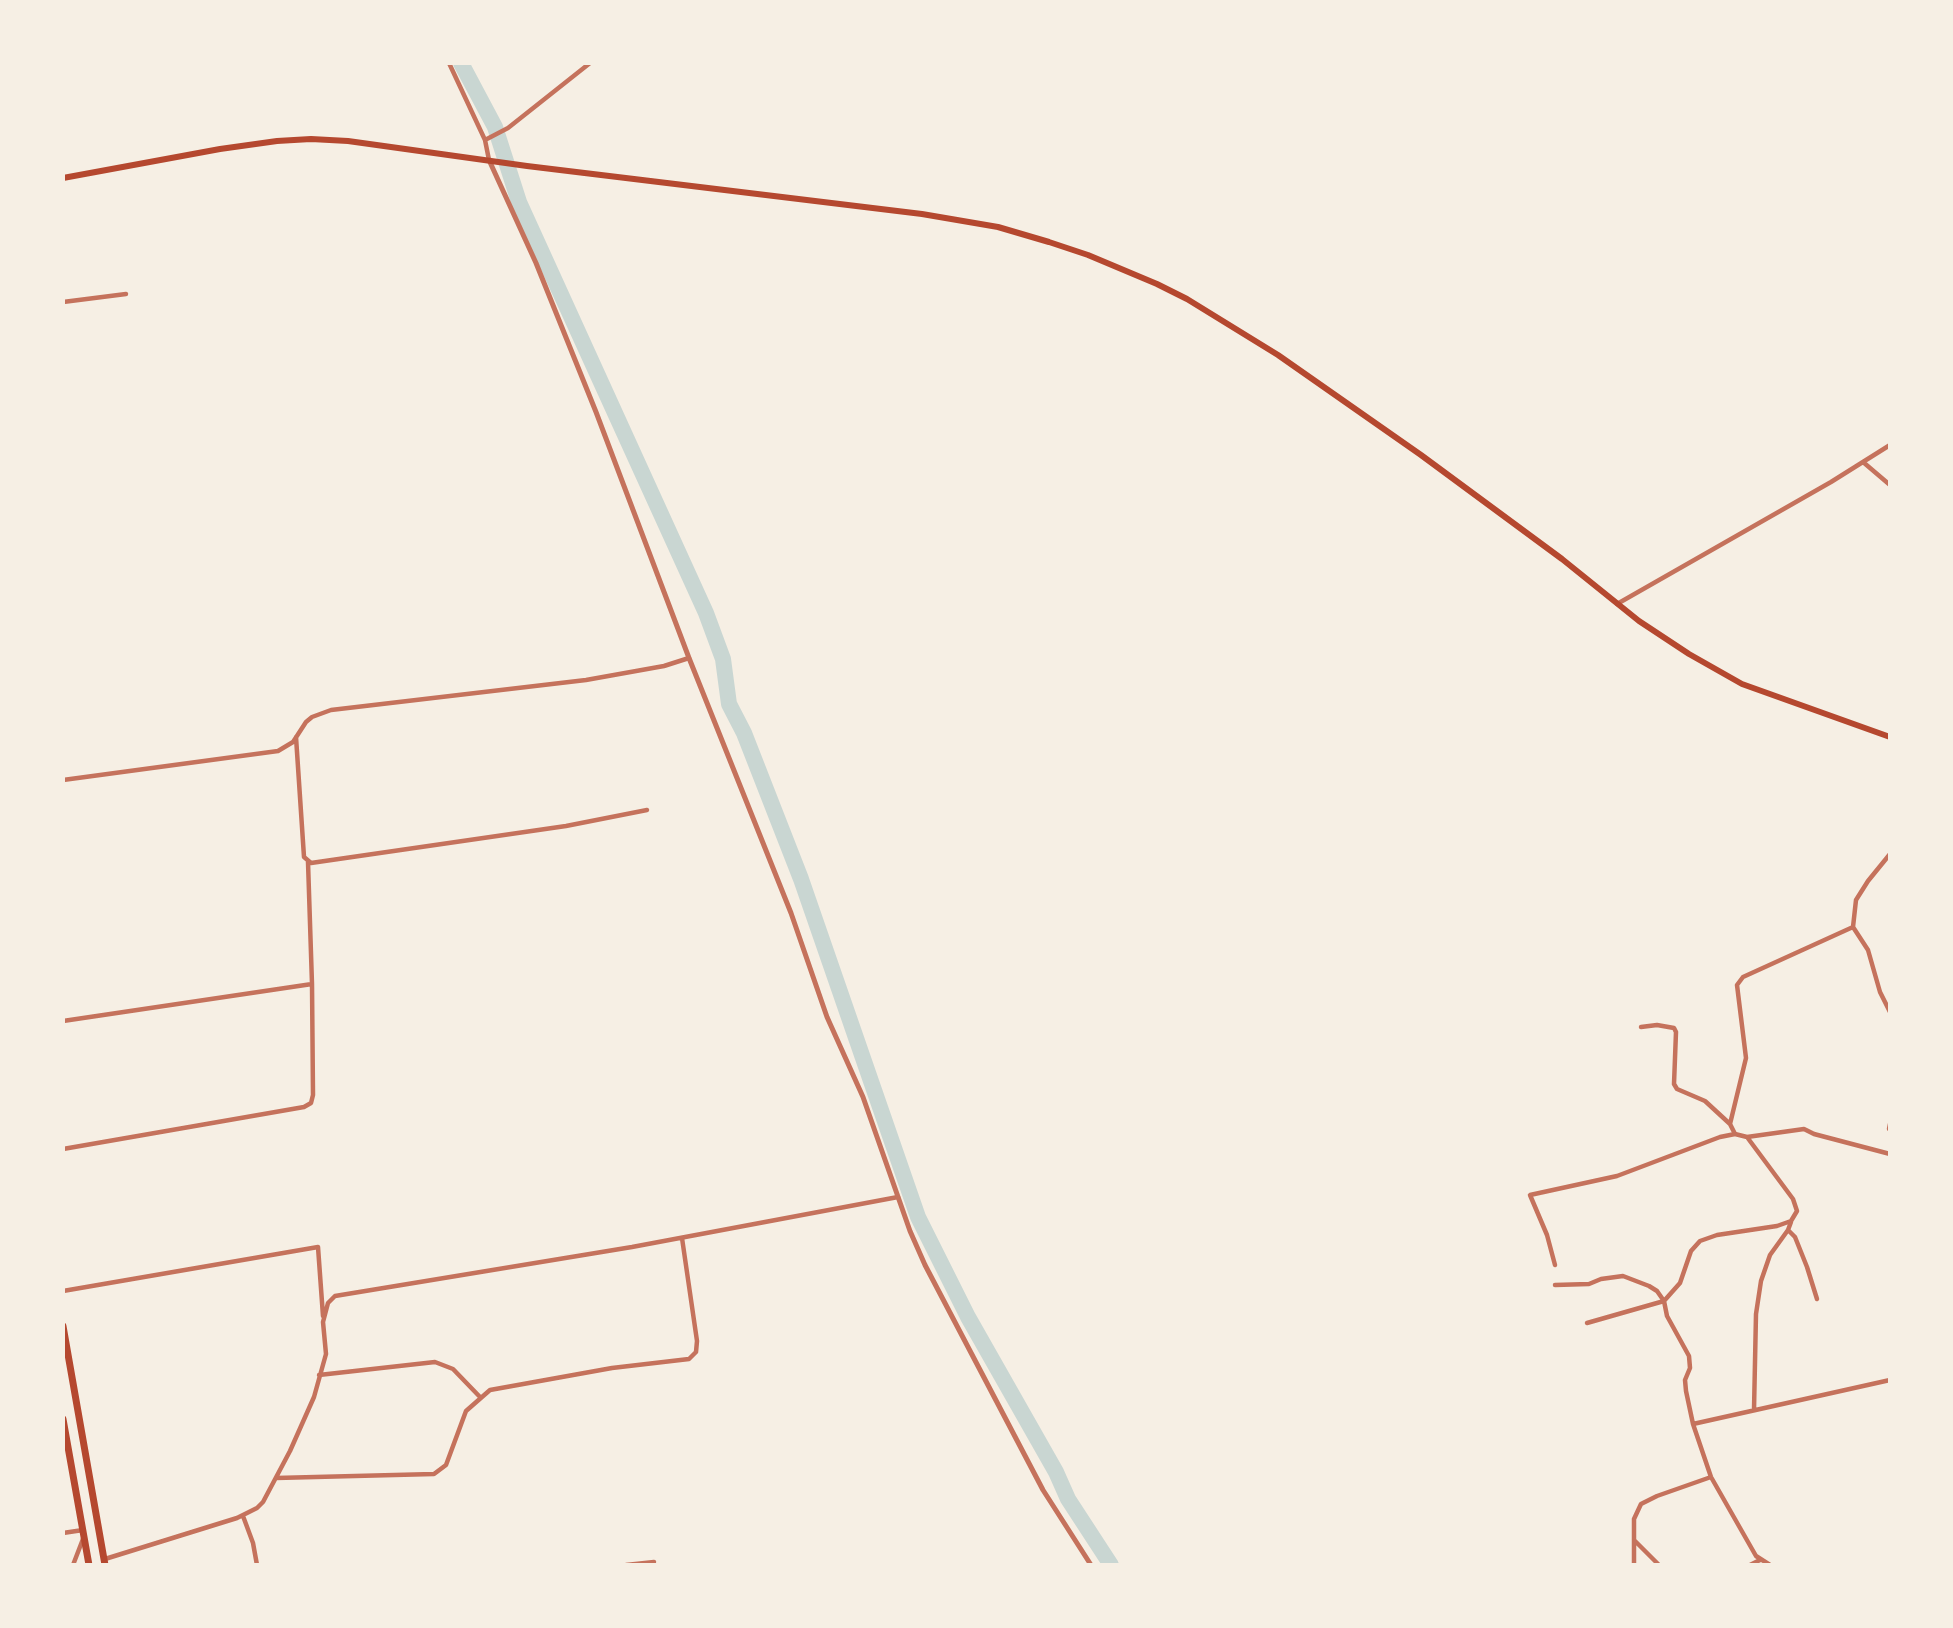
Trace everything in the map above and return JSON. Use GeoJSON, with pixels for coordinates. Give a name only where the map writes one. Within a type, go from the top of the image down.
{"type":"FeatureCollection","features":[{"type":"Feature","properties":{"kind":"highway"},"geometry":{"type":"LineString","coordinates":[[63,1326],[104,1562]]}},
{"type":"Feature","properties":{"kind":"highway"},"geometry":{"type":"LineString","coordinates":[[63,1419],[89,1565]]}},
{"type":"Feature","properties":{"kind":"main road"},"geometry":{"type":"LineString","coordinates":[[63,178],[220,149],[311,139],[391,146],[527,166],[960,220],[998,227],[1049,242],[1124,269],[1187,299],[1288,362],[1524,530],[1616,604],[1689,654],[1742,684],[1890,737]]}},
{"type":"Feature","properties":{"kind":"street"},"geometry":{"type":"LineString","coordinates":[[449,63],[485,140],[489,160],[536,262],[596,412],[689,658],[791,913],[827,1017],[863,1097],[925,1265],[1042,1490],[1091,1565]]}},
{"type":"Feature","properties":{"kind":"street"},"geometry":{"type":"LineString","coordinates":[[485,140],[508,128],[590,63]]}},
{"type":"Feature","properties":{"kind":"street"},"geometry":{"type":"LineString","coordinates":[[63,302],[126,294]]}},
{"type":"Feature","properties":{"kind":"street"},"geometry":{"type":"LineString","coordinates":[[1616,604],[1890,444]]}},
{"type":"Feature","properties":{"kind":"street"},"geometry":{"type":"LineString","coordinates":[[1863,462],[1890,485]]}},
{"type":"Feature","properties":{"kind":"street"},"geometry":{"type":"LineString","coordinates":[[63,780],[278,751],[288,746],[306,722],[331,710],[586,680],[664,666],[689,658]]}},
{"type":"Feature","properties":{"kind":"street"},"geometry":{"type":"LineString","coordinates":[[63,1149],[308,1105],[313,1094],[312,984],[308,862],[303,850],[296,737]]}},
{"type":"Feature","properties":{"kind":"street"},"geometry":{"type":"LineString","coordinates":[[308,862],[317,863],[566,826],[647,810]]}},
{"type":"Feature","properties":{"kind":"street"},"geometry":{"type":"LineString","coordinates":[[1890,854],[1868,881],[1857,900],[1853,927],[1868,950],[1880,992],[1890,1012]]}},
{"type":"Feature","properties":{"kind":"street"},"geometry":{"type":"LineString","coordinates":[[1730,1124],[1746,1058],[1737,985],[1743,977],[1853,927]]}},
{"type":"Feature","properties":{"kind":"street"},"geometry":{"type":"LineString","coordinates":[[63,1021],[312,984]]}},
{"type":"Feature","properties":{"kind":"street"},"geometry":{"type":"LineString","coordinates":[[1641,1027],[1657,1025],[1674,1028],[1674,1084],[1677,1089],[1705,1101],[1730,1124],[1735,1134]]}},
{"type":"Feature","properties":{"kind":"street"},"geometry":{"type":"LineString","coordinates":[[1555,1265],[1547,1235],[1530,1195],[1617,1175],[1713,1139],[1735,1134],[1747,1137],[1804,1129],[1890,1154]]}},
{"type":"Feature","properties":{"kind":"street"},"geometry":{"type":"LineString","coordinates":[[1747,1137],[1793,1199],[1797,1211],[1788,1230],[1770,1255],[1761,1281],[1756,1314],[1754,1410]]}},
{"type":"Feature","properties":{"kind":"street"},"geometry":{"type":"LineString","coordinates":[[323,1322],[328,1303],[342,1294],[682,1238],[898,1197]]}},
{"type":"Feature","properties":{"kind":"street"},"geometry":{"type":"LineString","coordinates":[[1587,1323],[1664,1301],[1679,1283],[1692,1251],[1700,1241],[1717,1235],[1791,1221]]}},
{"type":"Feature","properties":{"kind":"street"},"geometry":{"type":"LineString","coordinates":[[1788,1230],[1795,1237],[1817,1299]]}},
{"type":"Feature","properties":{"kind":"street"},"geometry":{"type":"LineString","coordinates":[[276,1478],[435,1474],[446,1465],[466,1411],[480,1397],[500,1386],[612,1368],[684,1360],[694,1356],[697,1341],[682,1238]]}},
{"type":"Feature","properties":{"kind":"street"},"geometry":{"type":"LineString","coordinates":[[63,1291],[318,1247],[325,1363],[314,1397],[263,1502],[243,1516],[104,1562]]}},
{"type":"Feature","properties":{"kind":"street"},"geometry":{"type":"LineString","coordinates":[[1555,1285],[1589,1284],[1622,1276],[1649,1286],[1664,1301],[1667,1316],[1689,1356],[1686,1391],[1693,1424],[1711,1478],[1751,1548],[1760,1560],[1770,1565]]}},
{"type":"Feature","properties":{"kind":"street"},"geometry":{"type":"LineString","coordinates":[[319,1375],[429,1362],[441,1363],[453,1369],[480,1397]]}},
{"type":"Feature","properties":{"kind":"street"},"geometry":{"type":"LineString","coordinates":[[1693,1424],[1890,1380]]}},
{"type":"Feature","properties":{"kind":"street"},"geometry":{"type":"LineString","coordinates":[[1634,1565],[1634,1518],[1641,1504],[1711,1478]]}},
{"type":"Feature","properties":{"kind":"street"},"geometry":{"type":"LineString","coordinates":[[243,1516],[253,1543],[257,1565]]}},
{"type":"Feature","properties":{"kind":"street"},"geometry":{"type":"LineString","coordinates":[[63,1533],[84,1532],[73,1565]]}},
{"type":"Feature","properties":{"kind":"street"},"geometry":{"type":"LineString","coordinates":[[1633,1539],[1659,1565]]}},
{"type":"Feature","properties":{"kind":"street"},"geometry":{"type":"LineString","coordinates":[[1749,1565],[1760,1560]]}},
{"type":"Feature","properties":{"kind":"street"},"geometry":{"type":"LineString","coordinates":[[626,1565],[654,1562]]}},
{"type":"Feature","properties":{"kind":"waterway"},"geometry":{"type":"LineString","coordinates":[[461,63],[495,127],[519,202],[706,613],[723,659],[729,704],[744,733],[801,879],[918,1217],[968,1317],[1056,1472],[1068,1499],[1111,1565]]}}]}
